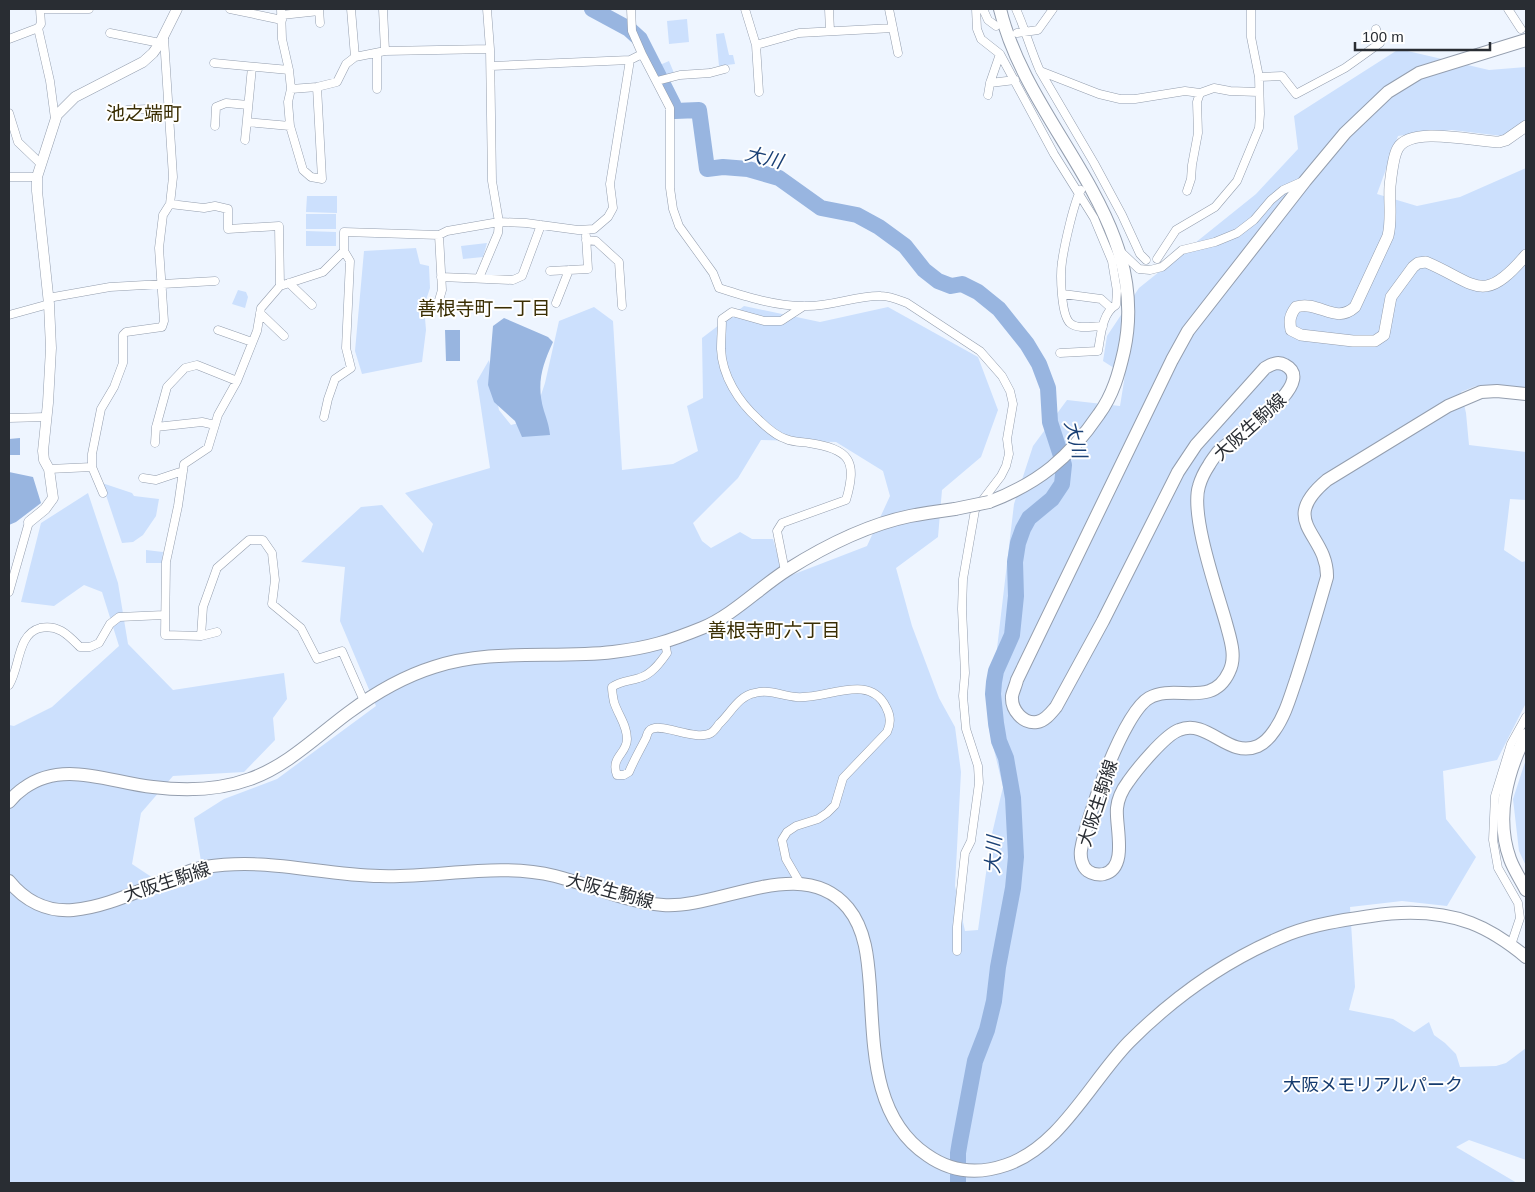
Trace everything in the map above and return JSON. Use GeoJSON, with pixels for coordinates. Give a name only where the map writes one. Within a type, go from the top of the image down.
{"type":"FeatureCollection","features":[{"type":"Feature","properties":{"kind":"main road"},"geometry":{"type":"LineString","coordinates":[[9,802],[22,788],[38,779],[64,773],[111,778],[152,787],[188,790],[222,787],[258,777],[280,764],[368,699],[410,675],[436,666],[481,657],[611,653],[665,643],[709,625],[785,571],[826,546],[876,526],[909,516],[989,502],[1013,493],[1039,477],[1063,458],[1083,438],[1104,407],[1120,372],[1126,340],[1127,288],[1120,252],[1103,210],[1024,75],[1000,9]]}},
{"type":"Feature","properties":{"kind":"main road","name":"大阪生駒線"},"geometry":{"type":"LineString","coordinates":[[1524,35],[1419,74],[1388,92],[1345,133],[1306,181],[1188,330],[1172,360],[1017,680],[1012,696],[1014,706],[1020,716],[1026,721],[1037,722],[1046,718],[1056,707],[1104,621],[1178,472],[1196,445],[1265,368],[1273,363],[1282,363],[1290,367],[1293,374],[1293,384],[1287,394],[1219,451],[1198,487],[1198,518],[1232,652],[1230,670],[1220,684],[1211,691],[1154,695],[1138,706],[1118,742],[1100,786],[1081,853],[1083,864],[1088,871],[1096,874],[1105,874],[1115,866],[1119,857],[1117,810],[1122,791],[1129,780],[1168,737],[1178,730],[1192,727],[1203,730],[1235,747],[1244,748],[1257,746],[1267,740],[1275,730],[1288,704],[1327,577],[1325,558],[1305,522],[1304,514],[1307,501],[1316,488],[1399,434],[1448,406],[1481,392],[1496,391],[1526,394]]}},
{"type":"Feature","properties":{"kind":"main road"},"geometry":{"type":"LineString","coordinates":[[1526,126],[1506,140],[1499,142],[1440,136],[1414,139],[1398,148],[1390,186],[1391,226],[1355,307],[1348,313],[1340,314],[1309,305],[1296,307],[1290,315],[1291,330],[1301,335],[1353,341],[1375,341],[1384,335],[1391,297],[1418,263],[1426,262],[1470,285],[1480,287],[1500,281],[1512,273],[1526,255]]}},
{"type":"Feature","properties":{"kind":"main road"},"geometry":{"type":"LineString","coordinates":[[1526,735],[1508,779],[1504,820],[1505,841],[1510,859],[1526,890]]}},
{"type":"Feature","properties":{"kind":"main road","name":"大阪生駒線"},"geometry":{"type":"LineString","coordinates":[[9,881],[26,899],[49,908],[70,910],[100,905],[197,868],[240,864],[272,864],[382,876],[409,876],[496,869],[524,870],[558,877],[635,900],[661,905],[683,905],[709,901],[771,885],[800,883],[822,889],[837,898],[848,908],[862,934],[868,960],[878,1072],[885,1103],[904,1136],[919,1150],[949,1168],[967,1171],[1005,1166],[1023,1158],[1051,1136],[1123,1049],[1156,1016],[1185,993],[1214,974],[1291,933],[1352,918],[1419,913],[1451,917],[1474,924],[1497,935],[1526,957]]}},
{"type":"Feature","properties":{"kind":"street"},"geometry":{"type":"LineString","coordinates":[[9,39],[38,28],[41,24],[40,9],[89,9]]}},
{"type":"Feature","properties":{"kind":"street"},"geometry":{"type":"LineString","coordinates":[[9,592],[29,522],[45,509],[53,498],[50,469],[44,460],[51,348],[36,191],[37,176],[56,119],[62,108],[75,97],[143,62],[153,53],[162,39],[177,9]]}},
{"type":"Feature","properties":{"kind":"street"},"geometry":{"type":"LineString","coordinates":[[230,9],[281,15],[319,10],[320,23]]}},
{"type":"Feature","properties":{"kind":"street"},"geometry":{"type":"LineString","coordinates":[[352,9],[355,57]]}},
{"type":"Feature","properties":{"kind":"street"},"geometry":{"type":"LineString","coordinates":[[383,9],[385,51]]}},
{"type":"Feature","properties":{"kind":"street"},"geometry":{"type":"LineString","coordinates":[[479,278],[498,233],[499,222],[492,181],[491,66],[487,9]]}},
{"type":"Feature","properties":{"kind":"street"},"geometry":{"type":"LineString","coordinates":[[631,9],[632,31],[670,108],[670,188],[673,209],[679,226],[713,274],[719,288],[772,304],[804,306],[827,305],[881,296],[895,298],[907,303],[980,351],[1002,376],[1010,391],[1013,404],[1008,440],[1009,454],[1006,466],[1001,476],[975,510],[963,578],[962,609],[965,673],[963,696],[966,729],[978,766],[979,783],[971,841],[965,853],[957,927],[957,951]]}},
{"type":"Feature","properties":{"kind":"street"},"geometry":{"type":"LineString","coordinates":[[745,9],[756,45],[759,92]]}},
{"type":"Feature","properties":{"kind":"street"},"geometry":{"type":"LineString","coordinates":[[828,9],[830,31]]}},
{"type":"Feature","properties":{"kind":"street"},"geometry":{"type":"LineString","coordinates":[[889,9],[898,54]]}},
{"type":"Feature","properties":{"kind":"street"},"geometry":{"type":"LineString","coordinates":[[976,9],[977,29],[981,39],[1000,54],[1054,154],[1081,191],[1112,261],[1117,299],[1116,305],[1110,308],[1106,314],[1098,351],[1060,353]]}},
{"type":"Feature","properties":{"kind":"street"},"geometry":{"type":"LineString","coordinates":[[983,9],[988,20],[996,26]]}},
{"type":"Feature","properties":{"kind":"street"},"geometry":{"type":"LineString","coordinates":[[1016,9],[1040,72],[1098,170],[1140,254],[1146,260]]}},
{"type":"Feature","properties":{"kind":"street"},"geometry":{"type":"LineString","coordinates":[[1017,33],[1038,30],[1053,9]]}},
{"type":"Feature","properties":{"kind":"street"},"geometry":{"type":"LineString","coordinates":[[1157,259],[1176,230],[1215,207],[1237,181],[1259,128],[1259,77],[1251,37],[1251,9]]}},
{"type":"Feature","properties":{"kind":"street"},"geometry":{"type":"LineString","coordinates":[[1508,9],[1524,35]]}},
{"type":"Feature","properties":{"kind":"street"},"geometry":{"type":"LineString","coordinates":[[281,15],[282,39],[291,89],[288,102],[290,126],[303,170],[311,176],[322,178],[317,87]]}},
{"type":"Feature","properties":{"kind":"street"},"geometry":{"type":"LineString","coordinates":[[38,28],[56,119]]}},
{"type":"Feature","properties":{"kind":"street"},"geometry":{"type":"LineString","coordinates":[[756,45],[799,34],[893,28]]}},
{"type":"Feature","properties":{"kind":"street"},"geometry":{"type":"LineString","coordinates":[[1259,77],[1282,76],[1296,94],[1345,68],[1380,43],[1376,29]]}},
{"type":"Feature","properties":{"kind":"street"},"geometry":{"type":"LineString","coordinates":[[110,33],[162,39]]}},
{"type":"Feature","properties":{"kind":"street"},"geometry":{"type":"LineString","coordinates":[[103,493],[92,467],[92,454],[101,408],[114,387],[123,363],[123,335],[126,332],[162,327],[164,321],[159,248],[163,215],[170,204],[173,177],[162,39]]}},
{"type":"Feature","properties":{"kind":"street"},"geometry":{"type":"LineString","coordinates":[[291,89],[317,87],[338,82],[346,64],[355,57],[385,51],[490,49]]}},
{"type":"Feature","properties":{"kind":"street"},"geometry":{"type":"LineString","coordinates":[[377,53],[377,89]]}},
{"type":"Feature","properties":{"kind":"street"},"geometry":{"type":"LineString","coordinates":[[491,66],[630,60],[642,54]]}},
{"type":"Feature","properties":{"kind":"street"},"geometry":{"type":"LineString","coordinates":[[988,95],[1000,54]]}},
{"type":"Feature","properties":{"kind":"street"},"geometry":{"type":"LineString","coordinates":[[324,417],[335,379],[351,368],[346,348],[350,261],[344,251],[344,232],[439,235],[447,231],[499,222],[594,229],[608,217],[613,208],[610,184],[630,60]]}},
{"type":"Feature","properties":{"kind":"street"},"geometry":{"type":"LineString","coordinates":[[214,64],[289,70]]}},
{"type":"Feature","properties":{"kind":"street"},"geometry":{"type":"LineString","coordinates":[[245,140],[252,67]]}},
{"type":"Feature","properties":{"kind":"street"},"geometry":{"type":"LineString","coordinates":[[657,81],[680,75],[710,73],[726,69]]}},
{"type":"Feature","properties":{"kind":"street"},"geometry":{"type":"LineString","coordinates":[[1040,72],[1099,94],[1120,99],[1135,99],[1184,91],[1200,93],[1214,88],[1230,91],[1258,92]]}},
{"type":"Feature","properties":{"kind":"street"},"geometry":{"type":"LineString","coordinates":[[990,83],[1014,80]]}},
{"type":"Feature","properties":{"kind":"street"},"geometry":{"type":"LineString","coordinates":[[1187,191],[1191,179],[1198,133],[1197,102],[1200,93]]}},
{"type":"Feature","properties":{"kind":"street"},"geometry":{"type":"LineString","coordinates":[[215,126],[216,107],[226,103],[248,105]]}},
{"type":"Feature","properties":{"kind":"street"},"geometry":{"type":"LineString","coordinates":[[127,110],[168,108]]}},
{"type":"Feature","properties":{"kind":"street"},"geometry":{"type":"LineString","coordinates":[[9,113],[12,141],[41,164]]}},
{"type":"Feature","properties":{"kind":"street"},"geometry":{"type":"LineString","coordinates":[[246,122],[290,126]]}},
{"type":"Feature","properties":{"kind":"street"},"geometry":{"type":"LineString","coordinates":[[1092,178],[1098,170]]}},
{"type":"Feature","properties":{"kind":"street"},"geometry":{"type":"LineString","coordinates":[[9,177],[37,176]]}},
{"type":"Feature","properties":{"kind":"street"},"geometry":{"type":"LineString","coordinates":[[1120,252],[1139,269],[1150,270],[1162,267],[1182,250],[1215,242],[1237,233],[1254,220],[1271,200],[1283,190],[1306,181]]}},
{"type":"Feature","properties":{"kind":"street"},"geometry":{"type":"LineString","coordinates":[[1081,191],[1068,231],[1062,263],[1063,294],[1068,321],[1075,327],[1103,326]]}},
{"type":"Feature","properties":{"kind":"street"},"geometry":{"type":"LineString","coordinates":[[170,204],[204,208],[215,206],[228,209],[228,229],[279,226],[280,286]]}},
{"type":"Feature","properties":{"kind":"street"},"geometry":{"type":"LineString","coordinates":[[441,277],[513,280],[522,276],[541,225]]}},
{"type":"Feature","properties":{"kind":"street"},"geometry":{"type":"LineString","coordinates":[[550,271],[588,269],[586,229]]}},
{"type":"Feature","properties":{"kind":"street"},"geometry":{"type":"LineString","coordinates":[[437,307],[442,290],[439,235]]}},
{"type":"Feature","properties":{"kind":"street"},"geometry":{"type":"LineString","coordinates":[[586,240],[596,241],[619,262],[622,306]]}},
{"type":"Feature","properties":{"kind":"street"},"geometry":{"type":"LineString","coordinates":[[217,632],[201,636],[165,635],[166,562],[175,526],[184,464],[208,448],[218,415],[237,381],[252,342],[261,308],[280,286],[323,272],[344,251]]}},
{"type":"Feature","properties":{"kind":"street"},"geometry":{"type":"LineString","coordinates":[[556,303],[569,270]]}},
{"type":"Feature","properties":{"kind":"street"},"geometry":{"type":"LineString","coordinates":[[9,315],[48,301],[110,287],[215,281]]}},
{"type":"Feature","properties":{"kind":"street"},"geometry":{"type":"LineString","coordinates":[[289,283],[312,305]]}},
{"type":"Feature","properties":{"kind":"street"},"geometry":{"type":"LineString","coordinates":[[1063,294],[1101,299],[1110,308]]}},
{"type":"Feature","properties":{"kind":"street"},"geometry":{"type":"LineString","coordinates":[[785,571],[777,531],[782,523],[846,500],[851,482],[851,466],[842,454],[831,446],[786,439],[768,429],[745,407],[726,375],[721,351],[722,318],[732,312],[764,321],[781,321],[804,306]]}},
{"type":"Feature","properties":{"kind":"street"},"geometry":{"type":"LineString","coordinates":[[260,313],[284,336]]}},
{"type":"Feature","properties":{"kind":"street"},"geometry":{"type":"LineString","coordinates":[[218,330],[252,342]]}},
{"type":"Feature","properties":{"kind":"street"},"geometry":{"type":"LineString","coordinates":[[156,443],[156,426],[167,387],[186,368],[197,365],[237,381]]}},
{"type":"Feature","properties":{"kind":"street"},"geometry":{"type":"LineString","coordinates":[[9,418],[46,417]]}},
{"type":"Feature","properties":{"kind":"street"},"geometry":{"type":"LineString","coordinates":[[156,426],[202,422],[215,425]]}},
{"type":"Feature","properties":{"kind":"street"},"geometry":{"type":"LineString","coordinates":[[50,469],[92,467]]}},
{"type":"Feature","properties":{"kind":"street"},"geometry":{"type":"LineString","coordinates":[[143,478],[156,480],[183,471]]}},
{"type":"Feature","properties":{"kind":"street"},"geometry":{"type":"LineString","coordinates":[[201,636],[203,607],[217,568],[249,540],[263,540],[272,553],[275,580],[272,604],[301,628],[317,659],[342,651],[368,699]]}},
{"type":"Feature","properties":{"kind":"street"},"geometry":{"type":"LineString","coordinates":[[9,685],[26,637],[33,630],[49,626],[61,629],[80,647],[90,647],[99,644],[110,624],[118,617],[164,615]]}},
{"type":"Feature","properties":{"kind":"street"},"geometry":{"type":"LineString","coordinates":[[665,643],[667,653],[659,665],[642,678],[617,683],[612,686],[614,702],[624,724],[627,740],[616,761],[617,775],[624,775],[629,772],[636,753],[648,731],[653,728],[695,736],[711,733],[741,699],[756,693],[775,692],[797,697],[866,689],[873,691],[883,700],[890,714],[890,726],[881,739],[843,778],[835,805],[827,814],[818,819],[796,826],[787,832],[782,840],[786,859],[800,883]]}},
{"type":"Feature","properties":{"kind":"street"},"geometry":{"type":"LineString","coordinates":[[1511,945],[1520,918],[1518,903],[1498,868],[1493,840],[1494,796],[1511,744],[1526,717]]}},
{"type":"Feature","properties":{"kind":"green space"},"geometry":{"type":"Polygon","coordinates":[[[687,19],[689,42],[669,44],[667,21],[687,19]]]}},
{"type":"Feature","properties":{"kind":"green space"},"geometry":{"type":"Polygon","coordinates":[[[724,33],[729,55],[733,55],[735,64],[719,66],[716,34],[724,33]]]}},
{"type":"Feature","properties":{"kind":"green space","name":"大阪メモリアルパーク"},"geometry":{"type":"Polygon","coordinates":[[[1399,49],[1489,70],[1526,67],[1526,120],[1502,136],[1452,130],[1398,136],[1377,194],[1417,206],[1460,197],[1526,168],[1526,389],[1476,386],[1461,392],[1466,413],[1469,445],[1526,452],[1526,500],[1510,499],[1504,550],[1522,562],[1526,561],[1526,703],[1497,760],[1443,771],[1446,819],[1476,857],[1447,906],[1402,901],[1350,907],[1355,987],[1349,1010],[1393,1019],[1414,1032],[1429,1022],[1434,1035],[1456,1054],[1460,1067],[1496,1066],[1506,1063],[1526,1048],[1526,1160],[1469,1140],[1456,1147],[1517,1183],[9,1183],[9,725],[14,726],[52,707],[119,646],[102,592],[84,585],[54,606],[21,602],[41,523],[88,493],[118,583],[128,644],[173,690],[284,673],[287,699],[273,718],[275,740],[244,772],[173,776],[141,813],[132,864],[171,890],[204,880],[194,818],[224,799],[277,779],[376,706],[340,621],[345,567],[301,562],[361,507],[382,505],[423,553],[433,524],[405,493],[490,468],[477,381],[489,360],[499,410],[511,425],[533,419],[545,383],[559,321],[594,307],[613,321],[622,470],[673,464],[698,451],[687,406],[703,398],[702,338],[744,306],[820,322],[888,307],[978,357],[998,410],[981,457],[942,490],[938,537],[896,568],[912,626],[939,698],[955,727],[961,772],[955,886],[965,931],[978,930],[991,838],[1003,787],[988,725],[1014,504],[1033,446],[1067,400],[1120,406],[1125,375],[1103,361],[1107,336],[1139,288],[1256,194],[1298,149],[1294,116],[1399,49]],[[761,440],[738,478],[693,523],[702,541],[711,548],[740,532],[752,539],[773,539],[784,578],[867,546],[890,496],[883,471],[836,442],[761,440]]]}},
{"type":"Feature","properties":{"kind":"green space"},"geometry":{"type":"Polygon","coordinates":[[[669,61],[674,73],[660,79],[655,67],[669,61]]]}},
{"type":"Feature","properties":{"kind":"green space"},"geometry":{"type":"Polygon","coordinates":[[[307,196],[337,196],[337,213],[306,212],[307,196]]]}},
{"type":"Feature","properties":{"kind":"green space"},"geometry":{"type":"Polygon","coordinates":[[[306,214],[336,214],[336,229],[306,229],[306,214]]]}},
{"type":"Feature","properties":{"kind":"green space"},"geometry":{"type":"Polygon","coordinates":[[[306,231],[336,232],[336,246],[306,246],[306,231]]]}},
{"type":"Feature","properties":{"kind":"green space"},"geometry":{"type":"Polygon","coordinates":[[[487,243],[483,257],[463,259],[461,246],[487,243]]]}},
{"type":"Feature","properties":{"kind":"green space"},"geometry":{"type":"Polygon","coordinates":[[[416,248],[420,264],[429,266],[430,288],[424,306],[426,330],[422,362],[362,374],[355,351],[364,251],[416,248]]]}},
{"type":"Feature","properties":{"kind":"green space"},"geometry":{"type":"Polygon","coordinates":[[[238,290],[246,292],[248,297],[245,308],[232,304],[238,290]]]}},
{"type":"Feature","properties":{"kind":"green space"},"geometry":{"type":"Polygon","coordinates":[[[102,483],[132,493],[134,496],[159,499],[156,516],[143,535],[133,542],[122,543],[102,483]]]}},
{"type":"Feature","properties":{"kind":"green space"},"geometry":{"type":"Polygon","coordinates":[[[146,550],[163,552],[162,563],[146,563],[146,550]]]}},
{"type":"Feature","properties":{"kind":"green space"},"geometry":{"type":"Polygon","coordinates":[[[1526,759],[1526,866],[1519,851],[1513,799],[1526,759]]]}},
{"type":"Feature","properties":{"kind":"shaded area"},"geometry":{"type":"Polygon","coordinates":[[[504,318],[548,337],[553,342],[543,367],[540,384],[540,392],[550,435],[522,437],[515,421],[494,402],[488,385],[493,326],[504,318]]]}},
{"type":"Feature","properties":{"kind":"shaded area"},"geometry":{"type":"Polygon","coordinates":[[[445,330],[460,330],[460,361],[446,361],[445,330]]]}},
{"type":"Feature","properties":{"kind":"shaded area"},"geometry":{"type":"Polygon","coordinates":[[[20,438],[20,455],[9,455],[9,439],[20,438]]]}},
{"type":"Feature","properties":{"kind":"shaded area"},"geometry":{"type":"Polygon","coordinates":[[[9,472],[33,477],[41,503],[9,525],[9,472]]]}},
{"type":"Feature","properties":{"kind":"waterway","name":"大川"},"geometry":{"type":"LineString","coordinates":[[592,9],[629,29],[640,39],[675,111],[699,110],[707,169],[723,167],[748,169],[779,178],[821,208],[857,215],[879,227],[905,246],[924,270],[938,281],[951,286],[962,284],[978,292],[999,309],[1027,344],[1039,364],[1048,388],[1050,422],[1064,465],[1062,484],[1052,499],[1029,518],[1018,543],[1015,562],[1016,596],[1012,635],[996,671],[994,682],[993,694],[996,723],[999,741],[1006,758],[1013,798],[1016,857],[1013,888],[998,967],[994,1001],[987,1030],[975,1061],[960,1141],[958,1183]]}},
{"type":"Feature","properties":{"kind":"district","name":"池之端町"},"geometry":{"type":"Point","coordinates":[144,113]}},
{"type":"Feature","properties":{"kind":"district","name":"善根寺町一丁目"},"geometry":{"type":"Point","coordinates":[484,308]}},
{"type":"Feature","properties":{"kind":"district","name":"善根寺町六丁目"},"geometry":{"type":"Point","coordinates":[774,630]}}]}
